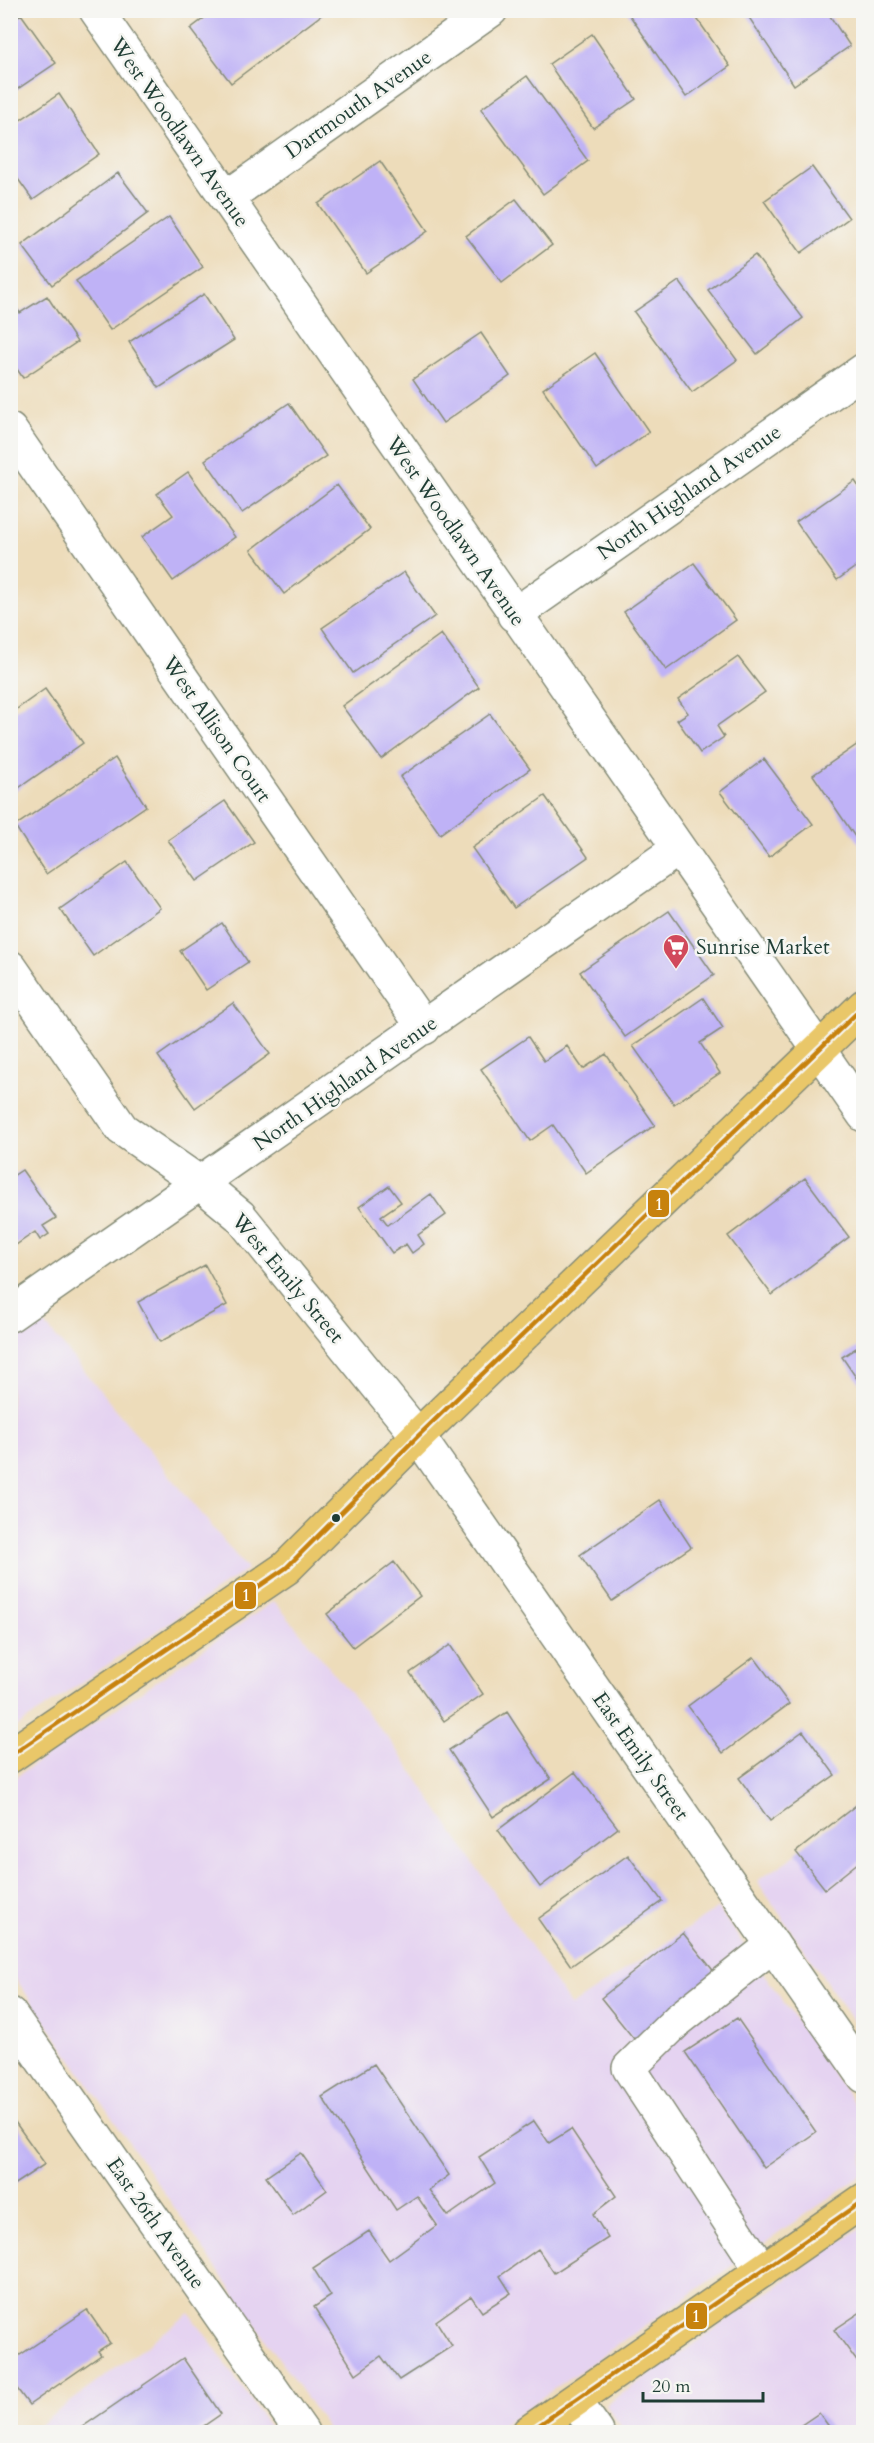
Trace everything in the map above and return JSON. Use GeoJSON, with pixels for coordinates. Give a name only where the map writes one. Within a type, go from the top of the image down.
{"type":"FeatureCollection","features":[{"type":"Feature","properties":{"kind":"main road"},"geometry":{"type":"LineString","coordinates":[[10,1756],[286,1568],[418,1436],[864,1006]]}},
{"type":"Feature","properties":{"kind":"main road"},"geometry":{"type":"LineString","coordinates":[[529,2433],[864,2200]]}},
{"type":"Feature","properties":{"kind":"street","name":"West Woodlawn Avenue"},"geometry":{"type":"LineString","coordinates":[[96,10],[514,615],[864,1114]]}},
{"type":"Feature","properties":{"kind":"street","name":"Dartmouth Avenue"},"geometry":{"type":"LineString","coordinates":[[226,198],[491,10]]}},
{"type":"Feature","properties":{"kind":"street","name":"North Highland Avenue"},"geometry":{"type":"LineString","coordinates":[[514,615],[864,369]]}},
{"type":"Feature","properties":{"kind":"street","name":"West Allison Court"},"geometry":{"type":"LineString","coordinates":[[10,429],[424,1028]]}},
{"type":"Feature","properties":{"kind":"street","name":"North Highland Avenue"},"geometry":{"type":"LineString","coordinates":[[10,1315],[678,849]]}},
{"type":"Feature","properties":{"kind":"street","name":"West Emily Street"},"geometry":{"type":"LineString","coordinates":[[10,967],[122,1129],[200,1183],[240,1216],[418,1436]]}},
{"type":"Feature","properties":{"kind":"street","name":"East Emily Street"},"geometry":{"type":"LineString","coordinates":[[418,1436],[863,2074]]}},
{"type":"Feature","properties":{"kind":"street"},"geometry":{"type":"LineString","coordinates":[[762,2271],[629,2068],[678,2020],[773,1945]]}},
{"type":"Feature","properties":{"kind":"street","name":"East 26th Avenue"},"geometry":{"type":"LineString","coordinates":[[10,2014],[302,2433]]}},
{"type":"Feature","properties":{"kind":"street"},"geometry":{"type":"LineString","coordinates":[[575,2401],[597,2433]]}},
{"type":"Feature","properties":{"kind":"shaded area"},"geometry":{"type":"Polygon","coordinates":[[[41,1319],[247,1569],[11,1731],[11,1340],[41,1319]]]}},
{"type":"Feature","properties":{"kind":"shaded area"},"geometry":{"type":"Polygon","coordinates":[[[274,1601],[396,1748],[571,2006],[718,1908],[863,2116],[863,2175],[492,2432],[330,2432],[11,1972],[10,1781],[274,1601]]]}},
{"type":"Feature","properties":{"kind":"shaded area"},"geometry":{"type":"Polygon","coordinates":[[[863,1809],[863,2035],[757,1881],[863,1809]]]}},
{"type":"Feature","properties":{"kind":"shaded area"},"geometry":{"type":"Polygon","coordinates":[[[863,2226],[863,2432],[625,2432],[606,2405],[863,2226]]]}},
{"type":"Feature","properties":{"kind":"shaded area"},"geometry":{"type":"Polygon","coordinates":[[[190,2313],[273,2432],[30,2432],[190,2313]]]}},
{"type":"Feature","properties":{"kind":"building"},"geometry":{"type":"Polygon","coordinates":[[[215,10],[328,10],[231,83],[190,29],[215,10]]]}},
{"type":"Feature","properties":{"kind":"building"},"geometry":{"type":"Polygon","coordinates":[[[626,10],[691,10],[730,66],[686,97],[626,10]]]}},
{"type":"Feature","properties":{"kind":"building"},"geometry":{"type":"Polygon","coordinates":[[[744,10],[826,10],[850,46],[794,85],[744,10]]]}},
{"type":"Feature","properties":{"kind":"building"},"geometry":{"type":"Polygon","coordinates":[[[21,14],[56,63],[10,94],[10,21],[21,14]]]}},
{"type":"Feature","properties":{"kind":"building"},"geometry":{"type":"Polygon","coordinates":[[[592,34],[636,99],[593,128],[549,64],[592,34]]]}},
{"type":"Feature","properties":{"kind":"building"},"geometry":{"type":"Polygon","coordinates":[[[527,76],[588,161],[543,194],[481,109],[527,76]]]}},
{"type":"Feature","properties":{"kind":"building"},"geometry":{"type":"Polygon","coordinates":[[[59,94],[99,154],[33,200],[10,168],[10,127],[59,94]]]}},
{"type":"Feature","properties":{"kind":"building"},"geometry":{"type":"Polygon","coordinates":[[[380,161],[428,231],[366,273],[318,204],[380,161]]]}},
{"type":"Feature","properties":{"kind":"building"},"geometry":{"type":"Polygon","coordinates":[[[812,167],[849,218],[801,253],[764,201],[812,167]]]}},
{"type":"Feature","properties":{"kind":"building"},"geometry":{"type":"Polygon","coordinates":[[[118,173],[148,213],[52,285],[22,245],[118,173]]]}},
{"type":"Feature","properties":{"kind":"building"},"geometry":{"type":"Polygon","coordinates":[[[516,199],[552,245],[502,283],[466,236],[516,199]]]}},
{"type":"Feature","properties":{"kind":"building"},"geometry":{"type":"Polygon","coordinates":[[[169,217],[203,267],[110,330],[76,281],[169,217]]]}},
{"type":"Feature","properties":{"kind":"building"},"geometry":{"type":"Polygon","coordinates":[[[755,255],[803,318],[757,354],[708,290],[755,255]]]}},
{"type":"Feature","properties":{"kind":"building"},"geometry":{"type":"Polygon","coordinates":[[[679,281],[737,360],[692,392],[634,312],[679,281]]]}},
{"type":"Feature","properties":{"kind":"building"},"geometry":{"type":"Polygon","coordinates":[[[204,294],[234,340],[159,388],[129,342],[204,294]]]}},
{"type":"Feature","properties":{"kind":"building"},"geometry":{"type":"Polygon","coordinates":[[[47,296],[77,342],[23,378],[10,359],[10,299],[20,313],[47,296]]]}},
{"type":"Feature","properties":{"kind":"building"},"geometry":{"type":"Polygon","coordinates":[[[481,333],[510,376],[443,423],[413,379],[481,333]]]}},
{"type":"Feature","properties":{"kind":"building"},"geometry":{"type":"Polygon","coordinates":[[[595,353],[649,432],[597,469],[543,389],[595,353]]]}},
{"type":"Feature","properties":{"kind":"building"},"geometry":{"type":"Polygon","coordinates":[[[289,403],[326,456],[242,513],[205,460],[289,403]]]}},
{"type":"Feature","properties":{"kind":"building"},"geometry":{"type":"Polygon","coordinates":[[[188,472],[235,537],[173,581],[142,537],[173,515],[157,494],[188,472]]]}},
{"type":"Feature","properties":{"kind":"building"},"geometry":{"type":"Polygon","coordinates":[[[855,481],[864,494],[864,561],[837,580],[796,522],[855,481]]]}},
{"type":"Feature","properties":{"kind":"building"},"geometry":{"type":"Polygon","coordinates":[[[337,485],[370,529],[284,594],[251,550],[337,485]]]}},
{"type":"Feature","properties":{"kind":"building"},"geometry":{"type":"Polygon","coordinates":[[[694,563],[736,620],[666,670],[624,612],[694,563]]]}},
{"type":"Feature","properties":{"kind":"building"},"geometry":{"type":"Polygon","coordinates":[[[404,572],[435,616],[353,673],[322,628],[404,572]]]}},
{"type":"Feature","properties":{"kind":"building"},"geometry":{"type":"Polygon","coordinates":[[[441,634],[479,687],[381,759],[342,706],[441,634]]]}},
{"type":"Feature","properties":{"kind":"building"},"geometry":{"type":"Polygon","coordinates":[[[738,657],[765,692],[717,726],[724,737],[700,753],[677,720],[688,713],[678,699],[738,657]]]}},
{"type":"Feature","properties":{"kind":"building"},"geometry":{"type":"Polygon","coordinates":[[[45,689],[83,743],[10,794],[10,714],[45,689]]]}},
{"type":"Feature","properties":{"kind":"building"},"geometry":{"type":"Polygon","coordinates":[[[490,714],[530,769],[440,834],[400,777],[490,714]]]}},
{"type":"Feature","properties":{"kind":"building"},"geometry":{"type":"Polygon","coordinates":[[[864,740],[864,850],[813,775],[864,740]]]}},
{"type":"Feature","properties":{"kind":"building"},"geometry":{"type":"Polygon","coordinates":[[[115,758],[146,806],[46,874],[15,826],[115,758]]]}},
{"type":"Feature","properties":{"kind":"building"},"geometry":{"type":"Polygon","coordinates":[[[764,759],[813,824],[769,857],[720,792],[764,759]]]}},
{"type":"Feature","properties":{"kind":"building"},"geometry":{"type":"Polygon","coordinates":[[[545,796],[588,857],[514,908],[472,848],[545,796]]]}},
{"type":"Feature","properties":{"kind":"building"},"geometry":{"type":"Polygon","coordinates":[[[225,801],[254,842],[197,881],[168,840],[225,801]]]}},
{"type":"Feature","properties":{"kind":"building"},"geometry":{"type":"Polygon","coordinates":[[[127,862],[160,908],[93,956],[60,909],[127,862]]]}},
{"type":"Feature","properties":{"kind":"building"},"geometry":{"type":"Polygon","coordinates":[[[669,911],[714,975],[625,1037],[580,972],[669,911]]]}},
{"type":"Feature","properties":{"kind":"building"},"geometry":{"type":"Polygon","coordinates":[[[222,923],[248,962],[206,990],[180,951],[222,923]]]}},
{"type":"Feature","properties":{"kind":"building"},"geometry":{"type":"Polygon","coordinates":[[[703,998],[723,1028],[700,1043],[720,1073],[674,1104],[633,1046],[703,998]]]}},
{"type":"Feature","properties":{"kind":"building"},"geometry":{"type":"Polygon","coordinates":[[[233,1003],[270,1054],[195,1108],[158,1056],[233,1003]]]}},
{"type":"Feature","properties":{"kind":"building"},"geometry":{"type":"Polygon","coordinates":[[[528,1037],[544,1061],[567,1046],[583,1069],[606,1054],[655,1125],[586,1173],[553,1125],[530,1141],[481,1069],[528,1037]]]}},
{"type":"Feature","properties":{"kind":"building"},"geometry":{"type":"Polygon","coordinates":[[[22,1170],[56,1218],[43,1226],[49,1234],[40,1240],[35,1232],[10,1249],[10,1178],[22,1170]]]}},
{"type":"Feature","properties":{"kind":"building"},"geometry":{"type":"Polygon","coordinates":[[[805,1178],[849,1237],[772,1295],[728,1236],[805,1178]]]}},
{"type":"Feature","properties":{"kind":"building"},"geometry":{"type":"Polygon","coordinates":[[[389,1186],[401,1202],[381,1216],[388,1225],[431,1194],[446,1215],[418,1235],[424,1244],[412,1253],[406,1244],[392,1253],[359,1207],[389,1186]]]}},
{"type":"Feature","properties":{"kind":"building"},"geometry":{"type":"Polygon","coordinates":[[[205,1265],[227,1305],[160,1342],[138,1302],[205,1265]]]}},
{"type":"Feature","properties":{"kind":"building"},"geometry":{"type":"Polygon","coordinates":[[[864,1343],[864,1389],[842,1357],[864,1343]]]}},
{"type":"Feature","properties":{"kind":"building"},"geometry":{"type":"Polygon","coordinates":[[[660,1500],[691,1547],[612,1601],[580,1555],[660,1500]]]}},
{"type":"Feature","properties":{"kind":"building"},"geometry":{"type":"Polygon","coordinates":[[[394,1562],[420,1596],[353,1647],[327,1614],[394,1562]]]}},
{"type":"Feature","properties":{"kind":"building"},"geometry":{"type":"Polygon","coordinates":[[[450,1645],[483,1694],[444,1721],[410,1673],[450,1645]]]}},
{"type":"Feature","properties":{"kind":"building"},"geometry":{"type":"Polygon","coordinates":[[[754,1657],[789,1704],[723,1753],[688,1706],[754,1657]]]}},
{"type":"Feature","properties":{"kind":"building"},"geometry":{"type":"Polygon","coordinates":[[[507,1712],[551,1779],[493,1817],[449,1750],[507,1712]]]}},
{"type":"Feature","properties":{"kind":"building"},"geometry":{"type":"Polygon","coordinates":[[[803,1731],[835,1775],[770,1821],[739,1778],[803,1731]]]}},
{"type":"Feature","properties":{"kind":"building"},"geometry":{"type":"Polygon","coordinates":[[[575,1772],[618,1828],[540,1887],[498,1830],[575,1772]]]}},
{"type":"Feature","properties":{"kind":"building"},"geometry":{"type":"Polygon","coordinates":[[[864,1799],[864,1858],[825,1889],[796,1852],[864,1799]]]}},
{"type":"Feature","properties":{"kind":"building"},"geometry":{"type":"Polygon","coordinates":[[[628,1855],[662,1901],[571,1966],[538,1919],[628,1855]]]}},
{"type":"Feature","properties":{"kind":"building"},"geometry":{"type":"Polygon","coordinates":[[[683,1933],[720,1979],[638,2044],[601,1998],[683,1933]]]}},
{"type":"Feature","properties":{"kind":"building"},"geometry":{"type":"Polygon","coordinates":[[[737,2018],[816,2132],[764,2168],[685,2052],[737,2018]]]}},
{"type":"Feature","properties":{"kind":"building"},"geometry":{"type":"Polygon","coordinates":[[[374,2064],[449,2175],[429,2190],[448,2216],[495,2183],[479,2157],[534,2121],[549,2143],[571,2129],[616,2196],[593,2214],[608,2238],[554,2273],[538,2249],[500,2276],[511,2293],[482,2312],[471,2296],[436,2321],[452,2346],[399,2380],[381,2356],[356,2374],[314,2307],[331,2296],[313,2268],[369,2231],[389,2260],[437,2225],[417,2196],[396,2210],[322,2097],[374,2064]]]}},
{"type":"Feature","properties":{"kind":"building"},"geometry":{"type":"Polygon","coordinates":[[[10,2115],[45,2164],[10,2187],[10,2115]]]}},
{"type":"Feature","properties":{"kind":"building"},"geometry":{"type":"Polygon","coordinates":[[[301,2153],[327,2190],[293,2215],[266,2177],[301,2153]]]}},
{"type":"Feature","properties":{"kind":"building"},"geometry":{"type":"Polygon","coordinates":[[[87,2310],[110,2343],[98,2351],[101,2355],[29,2405],[10,2379],[10,2354],[14,2359],[87,2310]]]}},
{"type":"Feature","properties":{"kind":"building"},"geometry":{"type":"Polygon","coordinates":[[[864,2310],[864,2371],[834,2330],[864,2310]]]}},
{"type":"Feature","properties":{"kind":"building"},"geometry":{"type":"Polygon","coordinates":[[[183,2358],[221,2414],[195,2432],[75,2432],[183,2358]]]}},
{"type":"Feature","properties":{"kind":"building"},"geometry":{"type":"Polygon","coordinates":[[[819,2413],[833,2432],[791,2432],[819,2413]]]}},
{"type":"Feature","properties":{"kind":"transit line","name":"1"},"geometry":{"type":"LineString","coordinates":[[10,1756],[286,1568],[418,1436],[864,1006]]}},
{"type":"Feature","properties":{"kind":"transit line","name":"1"},"geometry":{"type":"LineString","coordinates":[[529,2432],[864,2200]]}},
{"type":"Feature","properties":{"kind":"place","name":"Sunrise Market"},"geometry":{"type":"Point","coordinates":[676,970]}}]}
